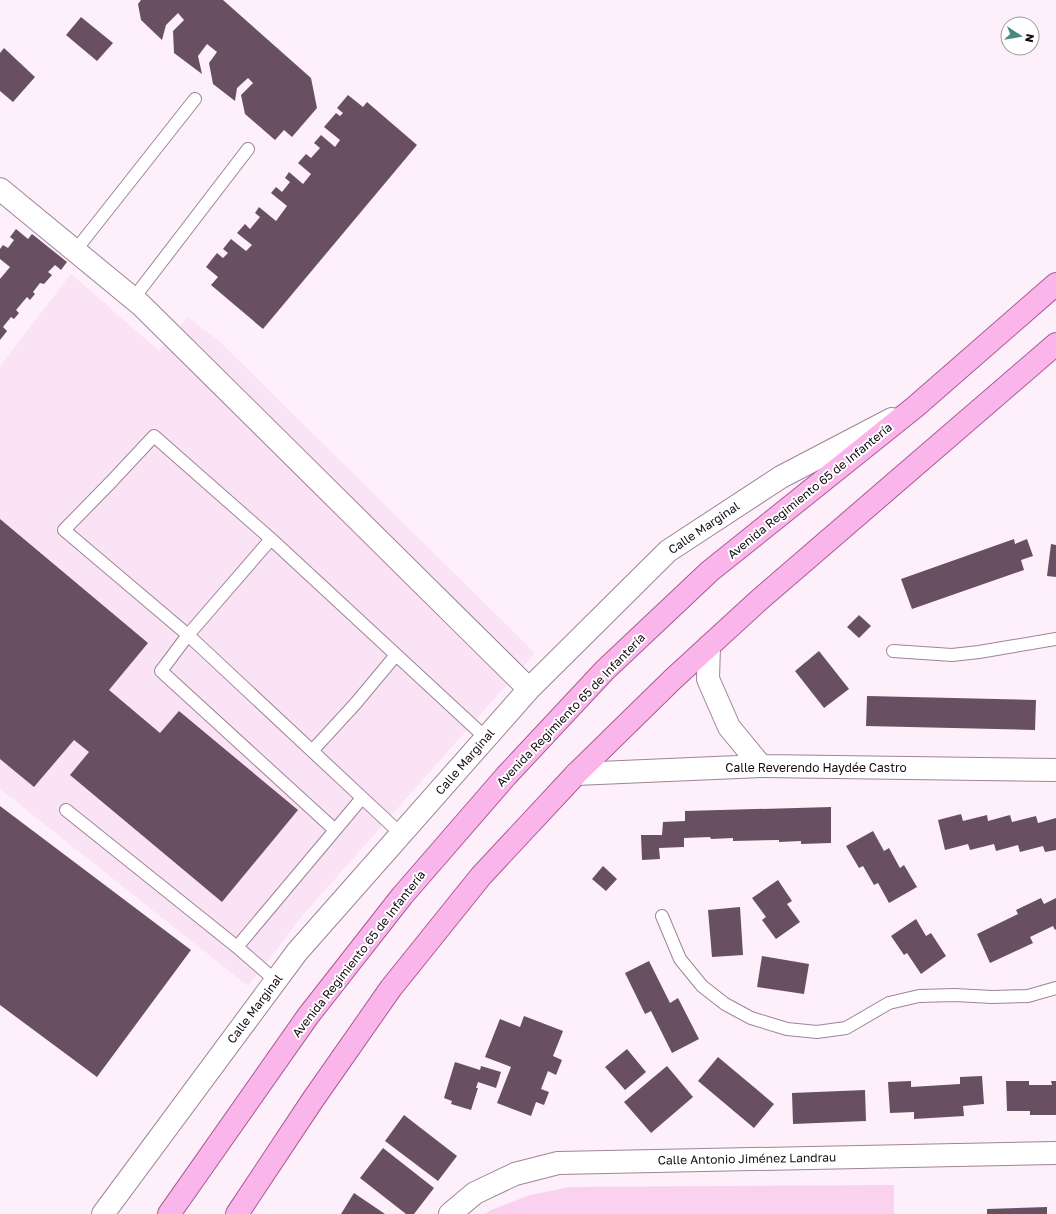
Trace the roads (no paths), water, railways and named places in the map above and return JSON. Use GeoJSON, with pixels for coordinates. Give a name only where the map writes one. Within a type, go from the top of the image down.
{"type":"FeatureCollection","features":[{"type":"Feature","properties":{"kind":"main road","name":"Avenida Regimiento 65 de Infantería"},"geometry":{"type":"LineString","coordinates":[[168,1214],[308,1016],[402,896],[506,776],[605,670],[710,571],[915,406],[1056,284]]}},
{"type":"Feature","properties":{"kind":"main road"},"geometry":{"type":"LineString","coordinates":[[237,1214],[312,1101],[391,988],[481,876],[576,774],[673,679],[758,601],[1056,344]]}},
{"type":"Feature","properties":{"kind":"street"},"geometry":{"type":"LineString","coordinates":[[1,192],[133,299],[158,322],[529,689]]}},
{"type":"Feature","properties":{"kind":"street","name":"Calle Marginal"},"geometry":{"type":"LineString","coordinates":[[104,1214],[297,952],[529,689],[668,550],[781,477],[915,406]]}},
{"type":"Feature","properties":{"kind":"street"},"geometry":{"type":"LineString","coordinates":[[709,646],[708,679],[729,727],[761,766]]}},
{"type":"Feature","properties":{"kind":"street","name":"Calle Reverendo Haydée Castro"},"geometry":{"type":"LineString","coordinates":[[576,774],[761,766],[1056,770]]}},
{"type":"Feature","properties":{"kind":"street","name":"Calle Antonio Jiménez Landrau"},"geometry":{"type":"LineString","coordinates":[[450,1214],[475,1193],[515,1174],[558,1163],[1056,1153]]}},
{"type":"Feature","properties":{"kind":"lane"},"geometry":{"type":"LineString","coordinates":[[75,251],[195,99]]}},
{"type":"Feature","properties":{"kind":"lane"},"geometry":{"type":"LineString","coordinates":[[133,299],[248,149]]}},
{"type":"Feature","properties":{"kind":"lane"},"geometry":{"type":"LineString","coordinates":[[401,834],[188,635],[64,530],[154,436],[271,539],[486,738]]}},
{"type":"Feature","properties":{"kind":"lane"},"geometry":{"type":"LineString","coordinates":[[271,539],[188,635],[161,671],[335,830]]}},
{"type":"Feature","properties":{"kind":"lane"},"geometry":{"type":"LineString","coordinates":[[893,652],[952,655],[1056,639]]}},
{"type":"Feature","properties":{"kind":"lane"},"geometry":{"type":"LineString","coordinates":[[312,751],[356,703],[396,655]]}},
{"type":"Feature","properties":{"kind":"lane"},"geometry":{"type":"LineString","coordinates":[[237,947],[362,798]]}},
{"type":"Feature","properties":{"kind":"lane"},"geometry":{"type":"LineString","coordinates":[[66,810],[237,947],[276,981]]}},
{"type":"Feature","properties":{"kind":"lane"},"geometry":{"type":"LineString","coordinates":[[662,916],[680,959],[702,986],[725,1004],[751,1018],[787,1029],[817,1032],[846,1028],[889,1003],[920,996],[1028,996],[1056,988]]}}]}
